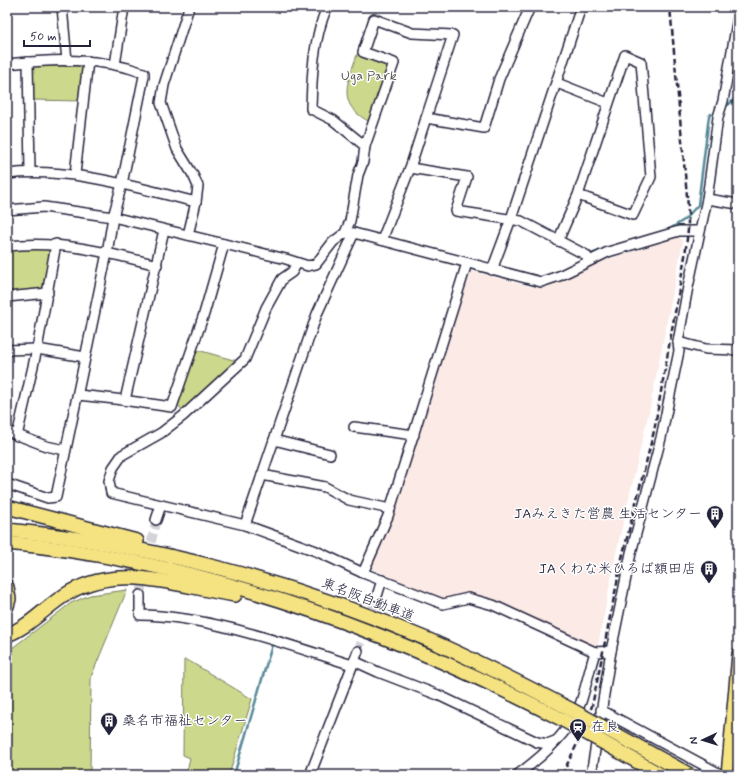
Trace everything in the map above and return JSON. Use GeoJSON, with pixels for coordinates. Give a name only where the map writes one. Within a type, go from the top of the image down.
{"type":"FeatureCollection","features":[{"type":"Feature","properties":{"kind":"highway"},"geometry":{"type":"LineString","coordinates":[[7,507],[235,568],[292,589]]}},
{"type":"Feature","properties":{"kind":"highway","name":"東名阪自動車道"},"geometry":{"type":"LineString","coordinates":[[7,530],[79,539],[134,549],[192,562],[292,589],[428,640],[516,680],[690,775]]}},
{"type":"Feature","properties":{"kind":"highway","name":"東名阪自動車道"},"geometry":{"type":"LineString","coordinates":[[7,542],[124,561],[212,581],[290,602],[338,619],[423,652],[509,692],[565,721],[661,775]]}},
{"type":"Feature","properties":{"kind":"highway"},"geometry":{"type":"LineString","coordinates":[[7,635],[21,628],[69,592],[90,582],[106,578],[131,577],[151,579],[223,593],[290,602]]}},
{"type":"Feature","properties":{"kind":"highway"},"geometry":{"type":"LineString","coordinates":[[7,587],[9,599],[7,606]]}},
{"type":"Feature","properties":{"kind":"main road"},"geometry":{"type":"LineString","coordinates":[[727,775],[738,654]]}},
{"type":"Feature","properties":{"kind":"street"},"geometry":{"type":"LineString","coordinates":[[62,7],[67,60]]}},
{"type":"Feature","properties":{"kind":"street"},"geometry":{"type":"LineString","coordinates":[[115,65],[124,7]]}},
{"type":"Feature","properties":{"kind":"street"},"geometry":{"type":"LineString","coordinates":[[188,235],[196,202],[198,186],[177,149],[161,103],[164,85],[189,7]]}},
{"type":"Feature","properties":{"kind":"street"},"geometry":{"type":"LineString","coordinates":[[327,7],[320,22],[313,60],[311,109],[333,120],[365,146]]}},
{"type":"Feature","properties":{"kind":"street"},"geometry":{"type":"LineString","coordinates":[[426,118],[484,128],[499,79],[530,7]]}},
{"type":"Feature","properties":{"kind":"street"},"geometry":{"type":"LineString","coordinates":[[492,270],[511,219],[581,7]]}},
{"type":"Feature","properties":{"kind":"street"},"geometry":{"type":"LineString","coordinates":[[591,775],[601,710],[631,553],[661,438],[679,351],[678,342],[707,199],[718,117],[723,101],[738,17]]}},
{"type":"Feature","properties":{"kind":"street"},"geometry":{"type":"LineString","coordinates":[[245,525],[317,314],[349,233],[358,175],[363,162],[365,146],[394,63],[363,52],[374,19],[412,33],[453,35],[410,168],[382,240]]}},
{"type":"Feature","properties":{"kind":"street"},"geometry":{"type":"LineString","coordinates":[[558,241],[578,195],[625,55],[641,62],[651,176],[634,216],[578,195]]}},
{"type":"Feature","properties":{"kind":"street"},"geometry":{"type":"LineString","coordinates":[[7,64],[67,60],[88,61],[115,65],[144,73],[56,497],[48,498],[7,484]]}},
{"type":"Feature","properties":{"kind":"street"},"geometry":{"type":"LineString","coordinates":[[75,174],[88,61]]}},
{"type":"Feature","properties":{"kind":"street"},"geometry":{"type":"LineString","coordinates":[[28,62],[30,171]]}},
{"type":"Feature","properties":{"kind":"street"},"geometry":{"type":"LineString","coordinates":[[557,83],[608,103]]}},
{"type":"Feature","properties":{"kind":"street"},"geometry":{"type":"LineString","coordinates":[[410,168],[467,177],[456,211],[521,221],[586,255],[589,260]]}},
{"type":"Feature","properties":{"kind":"street"},"geometry":{"type":"LineString","coordinates":[[7,174],[30,171],[75,174],[196,202]]}},
{"type":"Feature","properties":{"kind":"street"},"geometry":{"type":"LineString","coordinates":[[707,199],[738,204]]}},
{"type":"Feature","properties":{"kind":"street"},"geometry":{"type":"LineString","coordinates":[[7,210],[44,207],[113,217],[308,266],[316,264],[333,242],[349,233],[382,240],[541,282],[559,276],[608,252],[678,231],[700,231]]}},
{"type":"Feature","properties":{"kind":"street"},"geometry":{"type":"LineString","coordinates":[[125,400],[164,230]]}},
{"type":"Feature","properties":{"kind":"street"},"geometry":{"type":"LineString","coordinates":[[7,246],[56,244],[88,248],[157,265]]}},
{"type":"Feature","properties":{"kind":"street"},"geometry":{"type":"LineString","coordinates":[[17,436],[37,349],[56,244]]}},
{"type":"Feature","properties":{"kind":"street"},"geometry":{"type":"LineString","coordinates":[[172,407],[204,314],[224,244]]}},
{"type":"Feature","properties":{"kind":"street"},"geometry":{"type":"LineString","coordinates":[[297,263],[292,272],[282,279],[266,308],[245,359],[183,416],[162,433],[122,455],[113,468],[109,481],[110,492],[245,525],[316,551],[363,573],[443,604],[468,598],[493,605],[595,652],[612,651]]}},
{"type":"Feature","properties":{"kind":"street"},"geometry":{"type":"LineString","coordinates":[[363,573],[390,509],[467,263]]}},
{"type":"Feature","properties":{"kind":"street"},"geometry":{"type":"LineString","coordinates":[[7,297],[48,293]]}},
{"type":"Feature","properties":{"kind":"street"},"geometry":{"type":"LineString","coordinates":[[678,342],[706,349],[738,350]]}},
{"type":"Feature","properties":{"kind":"street"},"geometry":{"type":"LineString","coordinates":[[7,350],[37,349],[85,357]]}},
{"type":"Feature","properties":{"kind":"street"},"geometry":{"type":"LineString","coordinates":[[78,396],[125,400],[172,407],[183,416]]}},
{"type":"Feature","properties":{"kind":"street"},"geometry":{"type":"LineString","coordinates":[[354,427],[414,435]]}},
{"type":"Feature","properties":{"kind":"street"},"geometry":{"type":"LineString","coordinates":[[7,431],[17,436],[65,450]]}},
{"type":"Feature","properties":{"kind":"street"},"geometry":{"type":"LineString","coordinates":[[274,440],[330,454]]}},
{"type":"Feature","properties":{"kind":"street"},"geometry":{"type":"LineString","coordinates":[[262,475],[325,487],[349,500],[390,509]]}},
{"type":"Feature","properties":{"kind":"street"},"geometry":{"type":"LineString","coordinates":[[156,520],[161,505]]}},
{"type":"Feature","properties":{"kind":"street"},"geometry":{"type":"LineString","coordinates":[[377,596],[382,580]]}},
{"type":"Feature","properties":{"kind":"street"},"geometry":{"type":"LineString","coordinates":[[140,595],[135,615],[164,615],[235,630],[353,663],[438,695],[537,742],[543,744],[555,741]]}},
{"type":"Feature","properties":{"kind":"street"},"geometry":{"type":"LineString","coordinates":[[310,775],[358,651]]}},
{"type":"Feature","properties":{"kind":"street"},"geometry":{"type":"LineString","coordinates":[[517,775],[542,757],[564,732],[580,704],[595,652]]}},
{"type":"Feature","properties":{"kind":"street"},"geometry":{"type":"LineString","coordinates":[[601,710],[722,775]]}},
{"type":"Feature","properties":{"kind":"shaded area"},"geometry":{"type":"Polygon","coordinates":[[[679,237],[683,241],[650,407],[616,553],[597,650],[467,594],[443,599],[372,569],[372,564],[393,517],[468,270],[532,287],[546,287],[593,264],[679,237]]]}},
{"type":"Feature","properties":{"kind":"green space","name":"Uga Park"},"geometry":{"type":"Polygon","coordinates":[[[358,52],[393,64],[372,123],[360,116],[348,101],[348,83],[358,52]]]}},
{"type":"Feature","properties":{"kind":"green space"},"geometry":{"type":"Polygon","coordinates":[[[30,66],[85,66],[81,101],[31,100],[30,66]]]}},
{"type":"Feature","properties":{"kind":"green space"},"geometry":{"type":"Polygon","coordinates":[[[52,248],[44,289],[7,293],[7,250],[52,248]]]}},
{"type":"Feature","properties":{"kind":"green space"},"geometry":{"type":"Polygon","coordinates":[[[194,349],[237,361],[184,412],[177,404],[194,349]]]}},
{"type":"Feature","properties":{"kind":"green space"},"geometry":{"type":"Polygon","coordinates":[[[127,590],[91,677],[90,775],[7,775],[7,652],[71,603],[90,595],[127,590]]]}},
{"type":"Feature","properties":{"kind":"green space"},"geometry":{"type":"Polygon","coordinates":[[[184,660],[189,661],[252,699],[229,775],[186,775],[190,758],[183,755],[184,660]]]}},
{"type":"Feature","properties":{"kind":"waterway"},"geometry":{"type":"LineString","coordinates":[[728,105],[738,96]]}},
{"type":"Feature","properties":{"kind":"waterway"},"geometry":{"type":"LineString","coordinates":[[668,230],[684,220],[698,205],[709,116],[711,114]]}},
{"type":"Feature","properties":{"kind":"waterway"},"geometry":{"type":"LineString","coordinates":[[591,254],[600,251]]}},
{"type":"Feature","properties":{"kind":"waterway"},"geometry":{"type":"LineString","coordinates":[[234,775],[272,645]]}},
{"type":"Feature","properties":{"kind":"tunnel"},"geometry":{"type":"LineString","coordinates":[[140,595],[156,520]]}},
{"type":"Feature","properties":{"kind":"tunnel"},"geometry":{"type":"LineString","coordinates":[[358,651],[377,596]]}},
{"type":"Feature","properties":{"kind":"railway"},"geometry":{"type":"LineString","coordinates":[[562,775],[578,742],[592,706],[622,558],[654,431],[685,256],[688,230],[688,207],[670,7]]}},
{"type":"Feature","properties":{"kind":"place","name":"JAみえきた営農 生活センター"},"geometry":{"type":"Point","coordinates":[715,529]}},
{"type":"Feature","properties":{"kind":"place","name":"JAくわな米ひろば額田店"},"geometry":{"type":"Point","coordinates":[709,584]}},
{"type":"Feature","properties":{"kind":"place","name":"桑名市福祉センター"},"geometry":{"type":"Point","coordinates":[109,736]}},
{"type":"Feature","properties":{"kind":"place","name":"在良"},"geometry":{"type":"Point","coordinates":[578,742]}}]}
